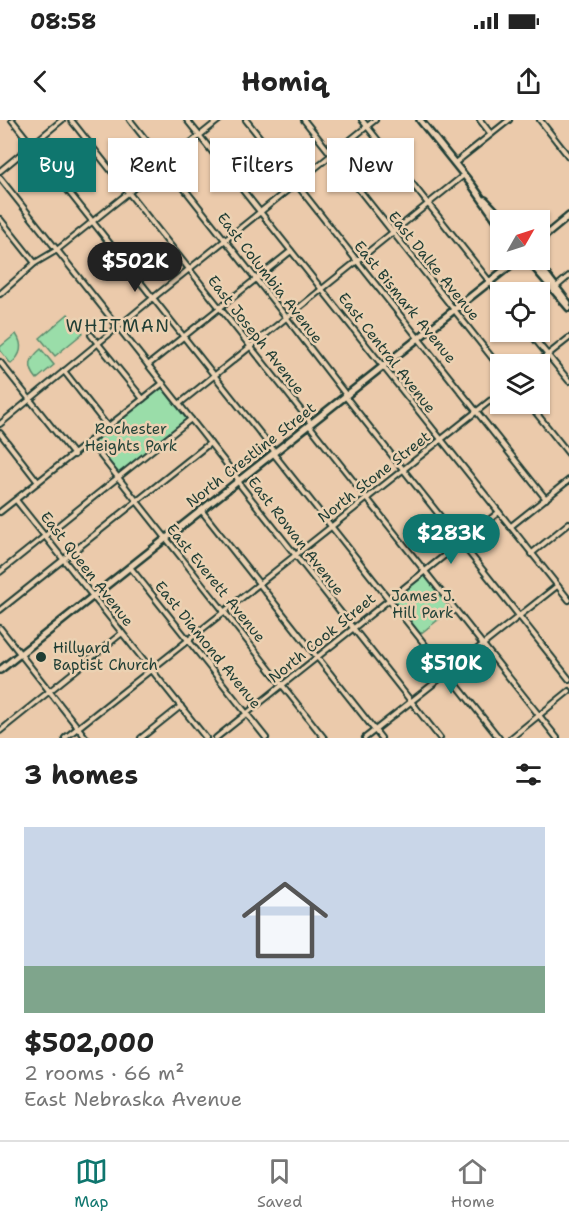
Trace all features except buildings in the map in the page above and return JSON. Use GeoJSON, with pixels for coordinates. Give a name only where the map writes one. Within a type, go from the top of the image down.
{"type":"FeatureCollection","features":[{"type":"Feature","properties":{"kind":"main road"},"geometry":{"type":"LineString","coordinates":[[420,120],[490,210]]}},
{"type":"Feature","properties":{"kind":"main road"},"geometry":{"type":"LineString","coordinates":[[472,185],[495,210]]}},
{"type":"Feature","properties":{"kind":"main road"},"geometry":{"type":"LineString","coordinates":[[550,232],[569,216]]}},
{"type":"Feature","properties":{"kind":"main road","name":"North Crestline Street"},"geometry":{"type":"LineString","coordinates":[[0,670],[504,270]]}},
{"type":"Feature","properties":{"kind":"main road"},"geometry":{"type":"LineString","coordinates":[[537,270],[569,306]]}},
{"type":"Feature","properties":{"kind":"main road"},"geometry":{"type":"LineString","coordinates":[[543,270],[569,306]]}},
{"type":"Feature","properties":{"kind":"street"},"geometry":{"type":"LineString","coordinates":[[12,120],[26,138]]}},
{"type":"Feature","properties":{"kind":"street"},"geometry":{"type":"LineString","coordinates":[[40,138],[62,120]]}},
{"type":"Feature","properties":{"kind":"street","name":"East Joseph Avenue"},"geometry":{"type":"LineString","coordinates":[[71,120],[557,738]]}},
{"type":"Feature","properties":{"kind":"street","name":"East Columbia Avenue"},"geometry":{"type":"LineString","coordinates":[[130,120],[144,138]]}},
{"type":"Feature","properties":{"kind":"street","name":"East Central Avenue"},"geometry":{"type":"LineString","coordinates":[[187,120],[569,600]]}},
{"type":"Feature","properties":{"kind":"street"},"geometry":{"type":"LineString","coordinates":[[196,138],[219,120]]}},
{"type":"Feature","properties":{"kind":"street","name":"East Bismark Avenue"},"geometry":{"type":"LineString","coordinates":[[246,120],[260,138]]}},
{"type":"Feature","properties":{"kind":"street","name":"East Dalke Avenue"},"geometry":{"type":"LineString","coordinates":[[304,120],[327,151]]}},
{"type":"Feature","properties":{"kind":"street"},"geometry":{"type":"LineString","coordinates":[[362,120],[489,282]]}},
{"type":"Feature","properties":{"kind":"street"},"geometry":{"type":"LineString","coordinates":[[353,138],[375,120]]}},
{"type":"Feature","properties":{"kind":"street"},"geometry":{"type":"LineString","coordinates":[[480,120],[491,134]]}},
{"type":"Feature","properties":{"kind":"street"},"geometry":{"type":"LineString","coordinates":[[455,163],[509,120]]}},
{"type":"Feature","properties":{"kind":"street"},"geometry":{"type":"LineString","coordinates":[[540,120],[569,157]]}},
{"type":"Feature","properties":{"kind":"street"},"geometry":{"type":"LineString","coordinates":[[0,171],[18,156]]}},
{"type":"Feature","properties":{"kind":"street"},"geometry":{"type":"LineString","coordinates":[[315,169],[327,159]]}},
{"type":"Feature","properties":{"kind":"street"},"geometry":{"type":"LineString","coordinates":[[179,404],[464,175]]}},
{"type":"Feature","properties":{"kind":"street","name":"East Rowan Avenue"},"geometry":{"type":"LineString","coordinates":[[0,178],[440,738]]}},
{"type":"Feature","properties":{"kind":"street"},"geometry":{"type":"LineString","coordinates":[[69,192],[499,738]]}},
{"type":"Feature","properties":{"kind":"street","name":"East Columbia Avenue"},"geometry":{"type":"LineString","coordinates":[[186,192],[569,679]]}},
{"type":"Feature","properties":{"kind":"street"},"geometry":{"type":"LineString","coordinates":[[0,424],[286,192]]}},
{"type":"Feature","properties":{"kind":"street","name":"East Bismark Avenue"},"geometry":{"type":"LineString","coordinates":[[302,192],[546,499]]}},
{"type":"Feature","properties":{"kind":"street","name":"East Dalke Avenue"},"geometry":{"type":"LineString","coordinates":[[360,192],[490,355]]}},
{"type":"Feature","properties":{"kind":"street"},"geometry":{"type":"LineString","coordinates":[[0,292],[129,193]]}},
{"type":"Feature","properties":{"kind":"street"},"geometry":{"type":"LineString","coordinates":[[0,219],[35,263]]}},
{"type":"Feature","properties":{"kind":"street"},"geometry":{"type":"LineString","coordinates":[[148,365],[291,251]]}},
{"type":"Feature","properties":{"kind":"street"},"geometry":{"type":"LineString","coordinates":[[556,287],[569,276]]}},
{"type":"Feature","properties":{"kind":"street"},"geometry":{"type":"LineString","coordinates":[[91,335],[143,399]]}},
{"type":"Feature","properties":{"kind":"street"},"geometry":{"type":"LineString","coordinates":[[549,354],[569,338]]}},
{"type":"Feature","properties":{"kind":"street"},"geometry":{"type":"LineString","coordinates":[[538,342],[547,354]]}},
{"type":"Feature","properties":{"kind":"street"},"geometry":{"type":"LineString","coordinates":[[550,357],[569,381]]}},
{"type":"Feature","properties":{"kind":"street"},"geometry":{"type":"LineString","coordinates":[[0,362],[74,454]]}},
{"type":"Feature","properties":{"kind":"street"},"geometry":{"type":"LineString","coordinates":[[64,371],[108,427]]}},
{"type":"Feature","properties":{"kind":"street"},"geometry":{"type":"LineString","coordinates":[[0,512],[163,383]]}},
{"type":"Feature","properties":{"kind":"street","name":"North Stone Street"},"geometry":{"type":"LineString","coordinates":[[65,738],[490,401]]}},
{"type":"Feature","properties":{"kind":"street"},"geometry":{"type":"LineString","coordinates":[[537,414],[569,454]]}},
{"type":"Feature","properties":{"kind":"street"},"geometry":{"type":"LineString","coordinates":[[0,572],[191,419]]}},
{"type":"Feature","properties":{"kind":"street"},"geometry":{"type":"LineString","coordinates":[[0,433],[38,482]]}},
{"type":"Feature","properties":{"kind":"street","name":"East Everett Avenue"},"geometry":{"type":"LineString","coordinates":[[90,442],[324,738]]}},
{"type":"Feature","properties":{"kind":"street"},"geometry":{"type":"LineString","coordinates":[[0,610],[210,443]]}},
{"type":"Feature","properties":{"kind":"street"},"geometry":{"type":"LineString","coordinates":[[510,527],[569,480]]}},
{"type":"Feature","properties":{"kind":"street","name":"East Queen Avenue"},"geometry":{"type":"LineString","coordinates":[[16,500],[206,738]]}},
{"type":"Feature","properties":{"kind":"street"},"geometry":{"type":"LineString","coordinates":[[201,510],[381,738]]}},
{"type":"Feature","properties":{"kind":"street","name":"North Cook Street"},"geometry":{"type":"LineString","coordinates":[[216,738],[499,512]]}},
{"type":"Feature","properties":{"kind":"street"},"geometry":{"type":"LineString","coordinates":[[531,554],[569,523]]}},
{"type":"Feature","properties":{"kind":"street","name":"East Diamond Avenue"},"geometry":{"type":"LineString","coordinates":[[130,567],[266,738]]}},
{"type":"Feature","properties":{"kind":"street"},"geometry":{"type":"LineString","coordinates":[[365,738],[557,585]]}},
{"type":"Feature","properties":{"kind":"street"},"geometry":{"type":"LineString","coordinates":[[0,628],[86,738]]}},
{"type":"Feature","properties":{"kind":"street"},"geometry":{"type":"LineString","coordinates":[[0,731],[122,633]]}},
{"type":"Feature","properties":{"kind":"street"},"geometry":{"type":"LineString","coordinates":[[511,738],[569,691]]}},
{"type":"Feature","properties":{"kind":"street"},"geometry":{"type":"LineString","coordinates":[[141,738],[181,706]]}},
{"type":"Feature","properties":{"kind":"green space"},"geometry":{"type":"Polygon","coordinates":[[[68,314],[83,333],[55,356],[40,338],[68,314]]]}},
{"type":"Feature","properties":{"kind":"green space"},"geometry":{"type":"Polygon","coordinates":[[[16,334],[20,342],[20,350],[11,364],[0,347],[16,334]]]}},
{"type":"Feature","properties":{"kind":"green space"},"geometry":{"type":"Polygon","coordinates":[[[41,349],[54,365],[37,379],[32,371],[31,363],[41,349]]]}},
{"type":"Feature","properties":{"kind":"green space","name":"Rochester Heights Park"},"geometry":{"type":"Polygon","coordinates":[[[161,388],[187,420],[120,475],[93,443],[161,388]]]}},
{"type":"Feature","properties":{"kind":"green space","name":"James J. Hill Park"},"geometry":{"type":"Polygon","coordinates":[[[423,575],[452,609],[420,634],[394,599],[423,575]]]}},
{"type":"Feature","properties":{"kind":"place","name":"Hillyard Baptist Church"},"geometry":{"type":"Point","coordinates":[41,657]}},
{"type":"Feature","properties":{"kind":"district","name":"WHITMAN"},"geometry":{"type":"Point","coordinates":[118,326]}}]}
